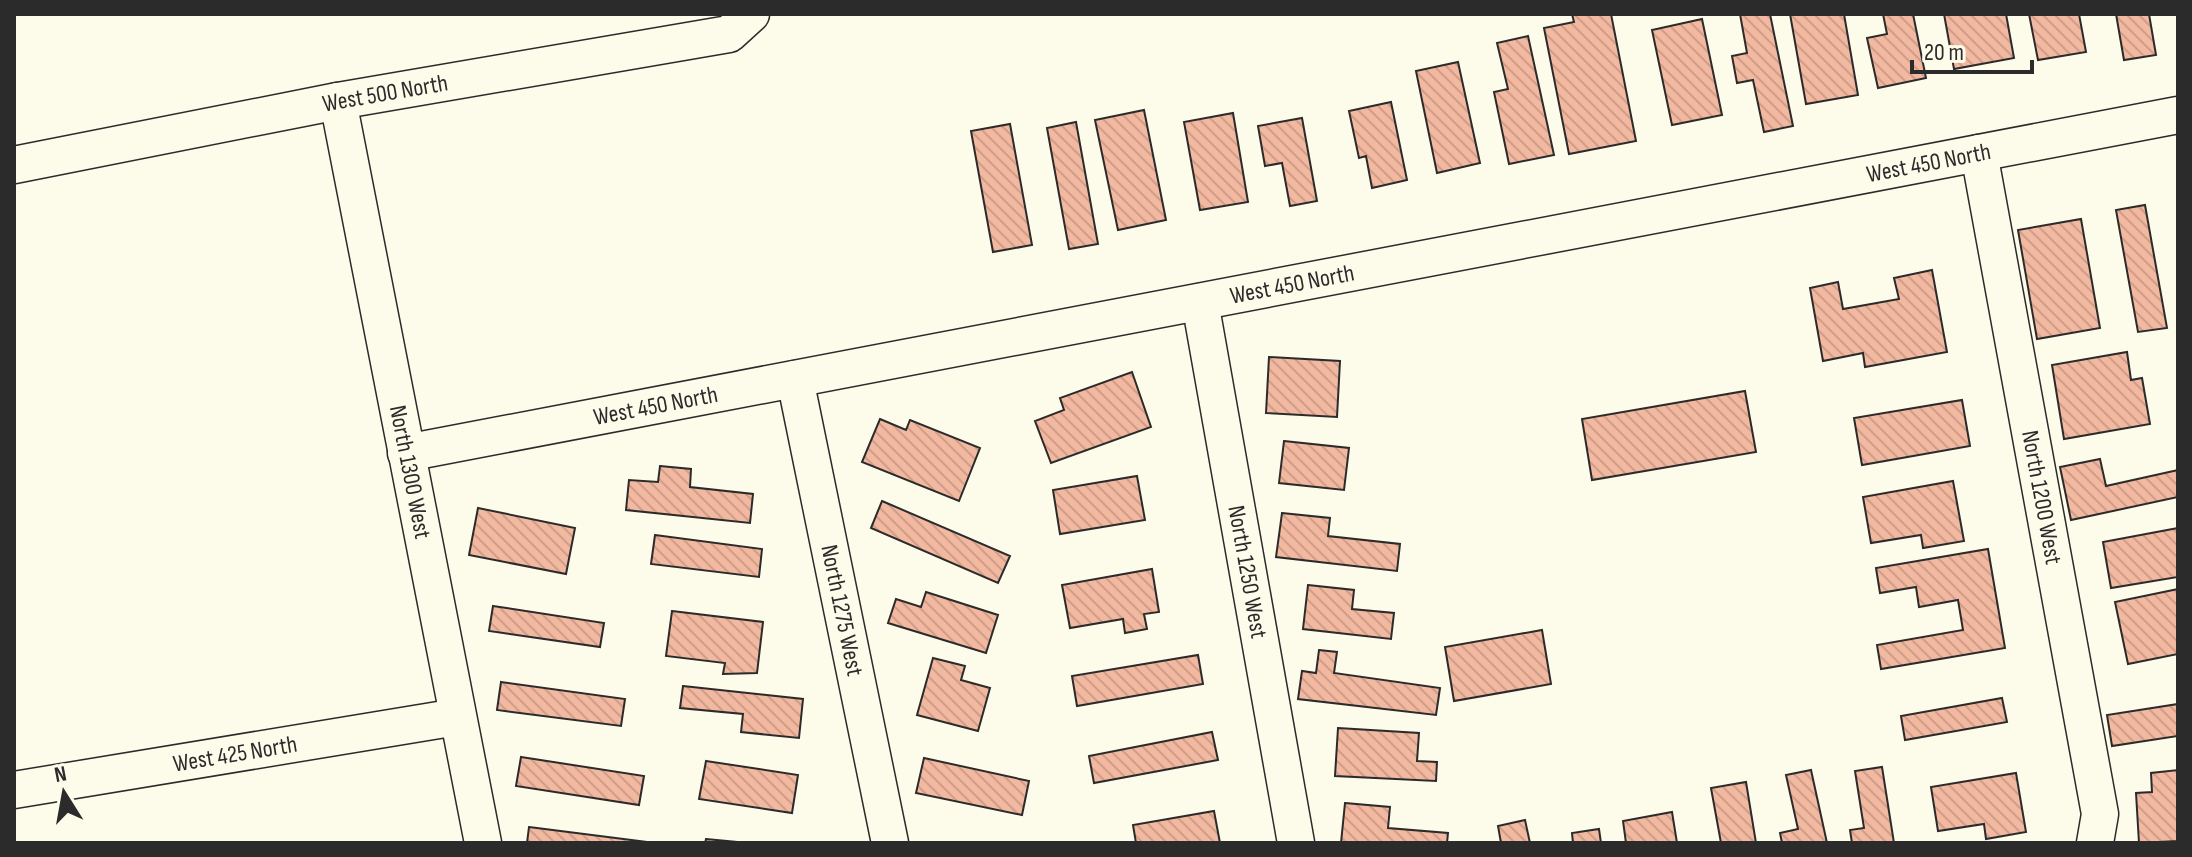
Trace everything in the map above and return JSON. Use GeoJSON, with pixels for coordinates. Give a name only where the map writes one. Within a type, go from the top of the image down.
{"type":"FeatureCollection","features":[{"type":"Feature","properties":{"kind":"street","name":"West 500 North"},"geometry":{"type":"LineString","coordinates":[[14,165],[338,101],[729,34],[752,15]]}},
{"type":"Feature","properties":{"kind":"street","name":"North 1300 West"},"geometry":{"type":"LineString","coordinates":[[338,101],[483,843]]}},
{"type":"Feature","properties":{"kind":"street","name":"West 450 North"},"geometry":{"type":"LineString","coordinates":[[406,453],[2178,115]]}},
{"type":"Feature","properties":{"kind":"street","name":"North 1200 West"},"geometry":{"type":"LineString","coordinates":[[1979,153],[2100,814],[2095,843]]}},
{"type":"Feature","properties":{"kind":"street","name":"North 1250 West"},"geometry":{"type":"LineString","coordinates":[[1200,302],[1296,843]]}},
{"type":"Feature","properties":{"kind":"street","name":"North 1275 West"},"geometry":{"type":"LineString","coordinates":[[795,379],[890,843]]}},
{"type":"Feature","properties":{"kind":"street","name":"West 425 North"},"geometry":{"type":"LineString","coordinates":[[14,790],[457,717]]}},
{"type":"Feature","properties":{"kind":"building"},"geometry":{"type":"Polygon","coordinates":[[[1572,14],[1611,14],[1636,141],[1569,154],[1544,28],[1574,22],[1572,14]]]}},
{"type":"Feature","properties":{"kind":"building"},"geometry":{"type":"Polygon","coordinates":[[[1740,14],[1770,14],[1793,126],[1764,132],[1753,80],[1737,83],[1732,56],[1747,53],[1740,14]]]}},
{"type":"Feature","properties":{"kind":"building"},"geometry":{"type":"Polygon","coordinates":[[[1790,14],[1844,14],[1858,95],[1806,104],[1790,14]]]}},
{"type":"Feature","properties":{"kind":"building"},"geometry":{"type":"Polygon","coordinates":[[[1883,14],[1913,14],[1926,78],[1878,88],[1867,38],[1887,34],[1883,14]]]}},
{"type":"Feature","properties":{"kind":"building"},"geometry":{"type":"Polygon","coordinates":[[[1944,14],[2006,14],[2014,58],[1954,69],[1944,14]]]}},
{"type":"Feature","properties":{"kind":"building"},"geometry":{"type":"Polygon","coordinates":[[[2029,14],[2079,14],[2086,52],[2038,60],[2029,14]]]}},
{"type":"Feature","properties":{"kind":"building"},"geometry":{"type":"Polygon","coordinates":[[[2116,14],[2149,14],[2156,55],[2124,60],[2116,14]]]}},
{"type":"Feature","properties":{"kind":"building"},"geometry":{"type":"Polygon","coordinates":[[[1702,19],[1722,115],[1672,125],[1652,30],[1702,19]]]}},
{"type":"Feature","properties":{"kind":"building"},"geometry":{"type":"Polygon","coordinates":[[[1528,36],[1554,155],[1509,164],[1494,92],[1508,89],[1497,43],[1528,36]]]}},
{"type":"Feature","properties":{"kind":"building"},"geometry":{"type":"Polygon","coordinates":[[[1458,62],[1480,163],[1437,173],[1416,71],[1458,62]]]}},
{"type":"Feature","properties":{"kind":"building"},"geometry":{"type":"Polygon","coordinates":[[[1391,102],[1407,180],[1372,188],[1366,156],[1359,158],[1349,111],[1391,102]]]}},
{"type":"Feature","properties":{"kind":"building"},"geometry":{"type":"Polygon","coordinates":[[[1144,110],[1166,220],[1118,230],[1095,120],[1144,110]]]}},
{"type":"Feature","properties":{"kind":"building"},"geometry":{"type":"Polygon","coordinates":[[[1233,113],[1248,202],[1200,210],[1184,122],[1233,113]]]}},
{"type":"Feature","properties":{"kind":"building"},"geometry":{"type":"Polygon","coordinates":[[[1302,118],[1317,201],[1290,206],[1282,163],[1265,166],[1258,126],[1302,118]]]}},
{"type":"Feature","properties":{"kind":"building"},"geometry":{"type":"Polygon","coordinates":[[[1076,122],[1098,244],[1069,249],[1047,128],[1076,122]]]}},
{"type":"Feature","properties":{"kind":"building"},"geometry":{"type":"Polygon","coordinates":[[[1010,124],[1032,245],[993,252],[971,131],[1010,124]]]}},
{"type":"Feature","properties":{"kind":"building"},"geometry":{"type":"Polygon","coordinates":[[[2145,205],[2167,328],[2138,332],[2116,210],[2145,205]]]}},
{"type":"Feature","properties":{"kind":"building"},"geometry":{"type":"Polygon","coordinates":[[[2081,219],[2100,328],[2037,339],[2018,230],[2081,219]]]}},
{"type":"Feature","properties":{"kind":"building"},"geometry":{"type":"Polygon","coordinates":[[[1932,270],[1947,352],[1865,367],[1863,353],[1823,361],[1810,288],[1838,282],[1843,309],[1899,299],[1894,278],[1932,270]]]}},
{"type":"Feature","properties":{"kind":"building"},"geometry":{"type":"Polygon","coordinates":[[[2127,352],[2131,380],[2142,378],[2150,424],[2064,439],[2052,365],[2127,352]]]}},
{"type":"Feature","properties":{"kind":"building"},"geometry":{"type":"Polygon","coordinates":[[[1269,357],[1340,361],[1337,417],[1266,413],[1269,357]]]}},
{"type":"Feature","properties":{"kind":"building"},"geometry":{"type":"Polygon","coordinates":[[[1132,372],[1151,427],[1051,463],[1035,421],[1064,410],[1060,398],[1132,372]]]}},
{"type":"Feature","properties":{"kind":"building"},"geometry":{"type":"Polygon","coordinates":[[[1745,391],[1756,452],[1592,480],[1582,419],[1745,391]]]}},
{"type":"Feature","properties":{"kind":"building"},"geometry":{"type":"Polygon","coordinates":[[[1962,400],[1970,446],[1862,465],[1854,418],[1962,400]]]}},
{"type":"Feature","properties":{"kind":"building"},"geometry":{"type":"Polygon","coordinates":[[[880,419],[906,430],[910,420],[980,448],[959,501],[862,462],[880,419]]]}},
{"type":"Feature","properties":{"kind":"building"},"geometry":{"type":"Polygon","coordinates":[[[1284,441],[1349,448],[1344,490],[1279,483],[1284,441]]]}},
{"type":"Feature","properties":{"kind":"building"},"geometry":{"type":"Polygon","coordinates":[[[2100,459],[2106,486],[2178,470],[2178,497],[2071,520],[2060,467],[2100,459]]]}},
{"type":"Feature","properties":{"kind":"building"},"geometry":{"type":"Polygon","coordinates":[[[660,466],[691,469],[690,487],[753,494],[750,523],[626,510],[629,480],[658,482],[660,466]]]}},
{"type":"Feature","properties":{"kind":"building"},"geometry":{"type":"Polygon","coordinates":[[[1137,476],[1145,520],[1060,534],[1053,490],[1137,476]]]}},
{"type":"Feature","properties":{"kind":"building"},"geometry":{"type":"Polygon","coordinates":[[[1953,481],[1964,541],[1923,548],[1921,535],[1871,543],[1863,497],[1953,481]]]}},
{"type":"Feature","properties":{"kind":"building"},"geometry":{"type":"Polygon","coordinates":[[[882,501],[1010,556],[998,583],[871,528],[882,501]]]}},
{"type":"Feature","properties":{"kind":"building"},"geometry":{"type":"Polygon","coordinates":[[[478,508],[575,528],[566,574],[469,555],[478,508]]]}},
{"type":"Feature","properties":{"kind":"building"},"geometry":{"type":"Polygon","coordinates":[[[1282,513],[1330,518],[1328,536],[1400,544],[1397,571],[1276,557],[1282,513]]]}},
{"type":"Feature","properties":{"kind":"building"},"geometry":{"type":"Polygon","coordinates":[[[2178,528],[2178,577],[2111,588],[2103,542],[2178,528]]]}},
{"type":"Feature","properties":{"kind":"building"},"geometry":{"type":"Polygon","coordinates":[[[655,535],[762,549],[759,577],[651,564],[655,535]]]}},
{"type":"Feature","properties":{"kind":"building"},"geometry":{"type":"Polygon","coordinates":[[[1988,549],[2005,648],[1881,669],[1877,645],[1963,630],[1958,600],[1919,607],[1916,587],[1880,593],[1876,568],[1988,549]]]}},
{"type":"Feature","properties":{"kind":"building"},"geometry":{"type":"Polygon","coordinates":[[[1152,569],[1159,612],[1144,614],[1147,629],[1125,633],[1123,619],[1070,628],[1062,585],[1152,569]]]}},
{"type":"Feature","properties":{"kind":"building"},"geometry":{"type":"Polygon","coordinates":[[[1308,585],[1354,590],[1352,609],[1394,613],[1391,639],[1303,629],[1308,585]]]}},
{"type":"Feature","properties":{"kind":"building"},"geometry":{"type":"Polygon","coordinates":[[[2178,589],[2178,654],[2128,664],[2115,602],[2178,589]]]}},
{"type":"Feature","properties":{"kind":"building"},"geometry":{"type":"Polygon","coordinates":[[[926,592],[998,615],[986,653],[888,623],[896,599],[921,607],[926,592]]]}},
{"type":"Feature","properties":{"kind":"building"},"geometry":{"type":"Polygon","coordinates":[[[493,606],[604,623],[600,647],[489,631],[493,606]]]}},
{"type":"Feature","properties":{"kind":"building"},"geometry":{"type":"Polygon","coordinates":[[[672,611],[763,622],[757,673],[723,674],[725,663],[666,656],[672,611]]]}},
{"type":"Feature","properties":{"kind":"building"},"geometry":{"type":"Polygon","coordinates":[[[1542,630],[1551,684],[1454,701],[1445,647],[1542,630]]]}},
{"type":"Feature","properties":{"kind":"building"},"geometry":{"type":"Polygon","coordinates":[[[1319,650],[1337,652],[1334,673],[1440,688],[1436,715],[1298,699],[1302,671],[1316,673],[1319,650]]]}},
{"type":"Feature","properties":{"kind":"building"},"geometry":{"type":"Polygon","coordinates":[[[1198,655],[1203,684],[1077,706],[1072,676],[1198,655]]]}},
{"type":"Feature","properties":{"kind":"building"},"geometry":{"type":"Polygon","coordinates":[[[933,658],[965,666],[961,680],[990,688],[978,731],[917,715],[933,658]]]}},
{"type":"Feature","properties":{"kind":"building"},"geometry":{"type":"Polygon","coordinates":[[[501,682],[625,699],[621,726],[497,710],[501,682]]]}},
{"type":"Feature","properties":{"kind":"building"},"geometry":{"type":"Polygon","coordinates":[[[683,686],[803,699],[799,738],[741,732],[743,714],[680,708],[683,686]]]}},
{"type":"Feature","properties":{"kind":"building"},"geometry":{"type":"Polygon","coordinates":[[[2002,698],[2007,722],[1905,740],[1901,716],[2002,698]]]}},
{"type":"Feature","properties":{"kind":"building"},"geometry":{"type":"Polygon","coordinates":[[[2178,704],[2178,736],[2112,746],[2107,715],[2178,704]]]}},
{"type":"Feature","properties":{"kind":"building"},"geometry":{"type":"Polygon","coordinates":[[[1338,728],[1419,733],[1417,761],[1437,762],[1436,781],[1335,776],[1338,728]]]}},
{"type":"Feature","properties":{"kind":"building"},"geometry":{"type":"Polygon","coordinates":[[[1212,732],[1218,760],[1094,783],[1089,756],[1212,732]]]}},
{"type":"Feature","properties":{"kind":"building"},"geometry":{"type":"Polygon","coordinates":[[[521,757],[644,776],[639,805],[516,786],[521,757]]]}},
{"type":"Feature","properties":{"kind":"building"},"geometry":{"type":"Polygon","coordinates":[[[924,758],[1029,781],[1022,815],[916,793],[924,758]]]}},
{"type":"Feature","properties":{"kind":"building"},"geometry":{"type":"Polygon","coordinates":[[[706,761],[798,775],[792,813],[699,799],[706,761]]]}},
{"type":"Feature","properties":{"kind":"building"},"geometry":{"type":"Polygon","coordinates":[[[1882,767],[1894,843],[1852,843],[1850,830],[1864,828],[1855,771],[1882,767]]]}},
{"type":"Feature","properties":{"kind":"building"},"geometry":{"type":"Polygon","coordinates":[[[1811,770],[1827,843],[1782,843],[1780,833],[1798,829],[1786,775],[1811,770]]]}},
{"type":"Feature","properties":{"kind":"building"},"geometry":{"type":"Polygon","coordinates":[[[2178,770],[2178,841],[2139,843],[2136,793],[2152,792],[2151,773],[2178,770]]]}},
{"type":"Feature","properties":{"kind":"building"},"geometry":{"type":"Polygon","coordinates":[[[2016,773],[2026,832],[1986,839],[1984,824],[1938,831],[1931,787],[2016,773]]]}},
{"type":"Feature","properties":{"kind":"building"},"geometry":{"type":"Polygon","coordinates":[[[1746,782],[1756,843],[1721,843],[1711,788],[1746,782]]]}},
{"type":"Feature","properties":{"kind":"building"},"geometry":{"type":"Polygon","coordinates":[[[1345,803],[1390,807],[1388,828],[1448,833],[1447,843],[1341,843],[1345,803]]]}},
{"type":"Feature","properties":{"kind":"building"},"geometry":{"type":"Polygon","coordinates":[[[1214,811],[1220,843],[1136,843],[1133,825],[1214,811]]]}},
{"type":"Feature","properties":{"kind":"building"},"geometry":{"type":"Polygon","coordinates":[[[1672,812],[1677,843],[1626,843],[1623,821],[1672,812]]]}},
{"type":"Feature","properties":{"kind":"building"},"geometry":{"type":"Polygon","coordinates":[[[1525,820],[1530,843],[1501,843],[1498,826],[1525,820]]]}},
{"type":"Feature","properties":{"kind":"building"},"geometry":{"type":"Polygon","coordinates":[[[529,827],[655,843],[527,843],[529,827]]]}},
{"type":"Feature","properties":{"kind":"building"},"geometry":{"type":"Polygon","coordinates":[[[1599,829],[1601,843],[1573,843],[1572,833],[1599,829]]]}},
{"type":"Feature","properties":{"kind":"building"},"geometry":{"type":"Polygon","coordinates":[[[706,839],[748,843],[705,843],[706,839]]]}}]}
